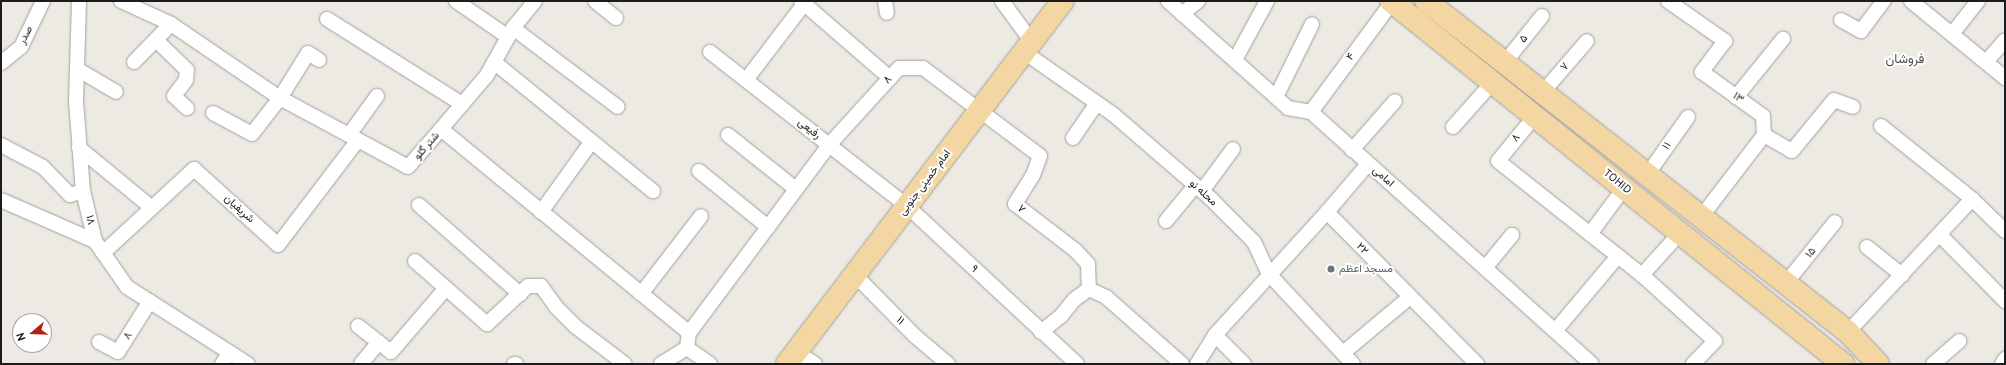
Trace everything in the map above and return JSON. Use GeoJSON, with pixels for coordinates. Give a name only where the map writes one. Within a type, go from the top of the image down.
{"type":"FeatureCollection","features":[{"type":"Feature","properties":{"kind":"main road","name":"امام خمینی جنوبی"},"geometry":{"type":"LineString","coordinates":[[792,358],[1063,1]]}},
{"type":"Feature","properties":{"kind":"main road","name":"TOHID"},"geometry":{"type":"LineString","coordinates":[[1391,1],[1843,364]]}},
{"type":"Feature","properties":{"kind":"main road"},"geometry":{"type":"LineString","coordinates":[[1426,1],[1848,332],[1878,364]]}},
{"type":"Feature","properties":{"kind":"main road"},"geometry":{"type":"LineString","coordinates":[[1628,191],[1647,175]]}},
{"type":"Feature","properties":{"kind":"street","name":"صدر"},"geometry":{"type":"LineString","coordinates":[[1,63],[21,47],[43,1]]}},
{"type":"Feature","properties":{"kind":"street","name":"۱۸"},"geometry":{"type":"LineString","coordinates":[[79,1],[76,101],[79,148],[83,192],[95,241],[127,287],[248,364]]}},
{"type":"Feature","properties":{"kind":"street","name":"شتر گلو"},"geometry":{"type":"LineString","coordinates":[[121,1],[171,24],[280,98],[408,167],[441,129],[689,333]]}},
{"type":"Feature","properties":{"kind":"street"},"geometry":{"type":"LineString","coordinates":[[456,1],[510,32],[618,107]]}},
{"type":"Feature","properties":{"kind":"street"},"geometry":{"type":"LineString","coordinates":[[441,129],[487,75],[510,32],[535,1]]}},
{"type":"Feature","properties":{"kind":"street"},"geometry":{"type":"LineString","coordinates":[[595,1],[616,18]]}},
{"type":"Feature","properties":{"kind":"street","name":"محله نو"},"geometry":{"type":"LineString","coordinates":[[1002,1],[1028,47],[1198,188],[1254,242],[1269,274],[1348,360]]}},
{"type":"Feature","properties":{"kind":"street"},"geometry":{"type":"LineString","coordinates":[[1168,1],[1288,108],[1310,112]]}},
{"type":"Feature","properties":{"kind":"street"},"geometry":{"type":"LineString","coordinates":[[1182,14],[1198,1]]}},
{"type":"Feature","properties":{"kind":"street"},"geometry":{"type":"LineString","coordinates":[[1235,60],[1267,1]]}},
{"type":"Feature","properties":{"kind":"street","name":"۴"},"geometry":{"type":"LineString","coordinates":[[1310,112],[1391,1]]}},
{"type":"Feature","properties":{"kind":"street","name":"۱۳"},"geometry":{"type":"LineString","coordinates":[[1668,1],[1725,41],[1702,72],[1763,116],[1764,135]]}},
{"type":"Feature","properties":{"kind":"street"},"geometry":{"type":"LineString","coordinates":[[1841,20],[1861,31],[1884,1]]}},
{"type":"Feature","properties":{"kind":"street"},"geometry":{"type":"LineString","coordinates":[[1911,1],[2005,78]]}},
{"type":"Feature","properties":{"kind":"street"},"geometry":{"type":"LineString","coordinates":[[1952,34],[1978,1]]}},
{"type":"Feature","properties":{"kind":"street"},"geometry":{"type":"LineString","coordinates":[[746,80],[803,2],[890,78]]}},
{"type":"Feature","properties":{"kind":"street","name":"۵"},"geometry":{"type":"LineString","coordinates":[[1505,62],[1542,16]]}},
{"type":"Feature","properties":{"kind":"street"},"geometry":{"type":"LineString","coordinates":[[327,19],[462,104]]}},
{"type":"Feature","properties":{"kind":"street"},"geometry":{"type":"LineString","coordinates":[[134,62],[171,24]]}},
{"type":"Feature","properties":{"kind":"street"},"geometry":{"type":"LineString","coordinates":[[1276,97],[1312,24]]}},
{"type":"Feature","properties":{"kind":"street"},"geometry":{"type":"LineString","coordinates":[[1736,97],[1783,39]]}},
{"type":"Feature","properties":{"kind":"street"},"geometry":{"type":"LineString","coordinates":[[156,40],[187,70],[186,80],[174,96],[187,108]]}},
{"type":"Feature","properties":{"kind":"street"},"geometry":{"type":"LineString","coordinates":[[1986,62],[2005,40]]}},
{"type":"Feature","properties":{"kind":"street","name":"۷"},"geometry":{"type":"LineString","coordinates":[[1542,92],[1587,41]]}},
{"type":"Feature","properties":{"kind":"street","name":"رفیعی"},"geometry":{"type":"LineString","coordinates":[[710,52],[907,206]]}},
{"type":"Feature","properties":{"kind":"street"},"geometry":{"type":"LineString","coordinates":[[213,113],[252,134],[280,98],[308,54],[320,60]]}},
{"type":"Feature","properties":{"kind":"street"},"geometry":{"type":"LineString","coordinates":[[494,62],[653,191]]}},
{"type":"Feature","properties":{"kind":"street","name":"۸"},"geometry":{"type":"LineString","coordinates":[[689,333],[829,145],[899,68],[923,68],[980,110]]}},
{"type":"Feature","properties":{"kind":"street"},"geometry":{"type":"LineString","coordinates":[[77,69],[116,92]]}},
{"type":"Feature","properties":{"kind":"street"},"geometry":{"type":"LineString","coordinates":[[1453,126],[1492,82]]}},
{"type":"Feature","properties":{"kind":"street"},"geometry":{"type":"LineString","coordinates":[[353,138],[377,96]]}},
{"type":"Feature","properties":{"kind":"street"},"geometry":{"type":"LineString","coordinates":[[1701,217],[1764,135],[1792,151],[1834,100],[1853,107]]}},
{"type":"Feature","properties":{"kind":"street"},"geometry":{"type":"LineString","coordinates":[[1352,150],[1395,101]]}},
{"type":"Feature","properties":{"kind":"street"},"geometry":{"type":"LineString","coordinates":[[1073,138],[1097,103]]}},
{"type":"Feature","properties":{"kind":"street","name":"۷"},"geometry":{"type":"LineString","coordinates":[[980,110],[1040,156],[1033,175],[1015,204],[1075,250],[1088,264],[1089,289]]}},
{"type":"Feature","properties":{"kind":"street","name":"امامی"},"geometry":{"type":"LineString","coordinates":[[1310,112],[1592,364]]}},
{"type":"Feature","properties":{"kind":"street","name":"۸"},"geometry":{"type":"LineString","coordinates":[[1535,116],[1498,161],[1590,234]]}},
{"type":"Feature","properties":{"kind":"street","name":"۱۱"},"geometry":{"type":"LineString","coordinates":[[1647,175],[1688,117]]}},
{"type":"Feature","properties":{"kind":"street"},"geometry":{"type":"LineString","coordinates":[[1881,126],[1972,200],[2005,231]]}},
{"type":"Feature","properties":{"kind":"street"},"geometry":{"type":"LineString","coordinates":[[728,135],[796,189]]}},
{"type":"Feature","properties":{"kind":"street","name":"شریفیان"},"geometry":{"type":"LineString","coordinates":[[103,253],[194,169],[278,245],[353,138]]}},
{"type":"Feature","properties":{"kind":"street"},"geometry":{"type":"LineString","coordinates":[[541,212],[592,141]]}},
{"type":"Feature","properties":{"kind":"street"},"geometry":{"type":"LineString","coordinates":[[1,145],[43,167],[70,195],[83,192]]}},
{"type":"Feature","properties":{"kind":"street"},"geometry":{"type":"LineString","coordinates":[[79,148],[152,208]]}},
{"type":"Feature","properties":{"kind":"street"},"geometry":{"type":"LineString","coordinates":[[1166,221],[1233,149]]}},
{"type":"Feature","properties":{"kind":"street"},"geometry":{"type":"LineString","coordinates":[[1197,364],[1215,335],[1327,212],[1368,164]]}},
{"type":"Feature","properties":{"kind":"street"},"geometry":{"type":"LineString","coordinates":[[698,171],[768,227]]}},
{"type":"Feature","properties":{"kind":"street"},"geometry":{"type":"LineString","coordinates":[[1628,191],[1590,234],[1642,275],[1715,341],[1693,364]]}},
{"type":"Feature","properties":{"kind":"street"},"geometry":{"type":"LineString","coordinates":[[1,200],[95,241]]}},
{"type":"Feature","properties":{"kind":"street"},"geometry":{"type":"LineString","coordinates":[[1848,332],[1972,200]]}},
{"type":"Feature","properties":{"kind":"street"},"geometry":{"type":"LineString","coordinates":[[419,205],[520,294]]}},
{"type":"Feature","properties":{"kind":"street","name":"۹"},"geometry":{"type":"LineString","coordinates":[[907,206],[1077,364]]}},
{"type":"Feature","properties":{"kind":"street","name":"۲۲"},"geometry":{"type":"LineString","coordinates":[[1327,212],[1477,364]]}},
{"type":"Feature","properties":{"kind":"street"},"geometry":{"type":"LineString","coordinates":[[641,294],[701,216]]}},
{"type":"Feature","properties":{"kind":"street","name":"۱۵"},"geometry":{"type":"LineString","coordinates":[[1786,283],[1835,222]]}},
{"type":"Feature","properties":{"kind":"street"},"geometry":{"type":"LineString","coordinates":[[1642,275],[1680,233]]}},
{"type":"Feature","properties":{"kind":"street"},"geometry":{"type":"LineString","coordinates":[[1940,235],[2005,301]]}},
{"type":"Feature","properties":{"kind":"street"},"geometry":{"type":"LineString","coordinates":[[1485,268],[1512,236]]}},
{"type":"Feature","properties":{"kind":"street"},"geometry":{"type":"LineString","coordinates":[[1867,247],[1902,275]]}},
{"type":"Feature","properties":{"kind":"street"},"geometry":{"type":"LineString","coordinates":[[1555,331],[1618,256]]}},
{"type":"Feature","properties":{"kind":"street"},"geometry":{"type":"LineString","coordinates":[[415,261],[487,324],[528,286],[541,286],[556,307],[576,327],[625,364]]}},
{"type":"Feature","properties":{"kind":"street","name":"۱۱"},"geometry":{"type":"LineString","coordinates":[[855,275],[915,336],[948,364]]}},
{"type":"Feature","properties":{"kind":"street"},"geometry":{"type":"LineString","coordinates":[[358,326],[391,352],[446,288]]}},
{"type":"Feature","properties":{"kind":"street"},"geometry":{"type":"LineString","coordinates":[[1041,332],[1061,316],[1075,299],[1089,289],[1106,297],[1182,364]]}},
{"type":"Feature","properties":{"kind":"street"},"geometry":{"type":"LineString","coordinates":[[1348,360],[1410,297]]}},
{"type":"Feature","properties":{"kind":"street","name":"۸"},"geometry":{"type":"LineString","coordinates":[[99,342],[118,352],[150,302]]}},
{"type":"Feature","properties":{"kind":"street"},"geometry":{"type":"LineString","coordinates":[[687,348],[689,333]]}},
{"type":"Feature","properties":{"kind":"street"},"geometry":{"type":"LineString","coordinates":[[1215,335],[1244,364]]}},
{"type":"Feature","properties":{"kind":"street"},"geometry":{"type":"LineString","coordinates":[[1933,364],[1959,341]]}},
{"type":"Feature","properties":{"kind":"street"},"geometry":{"type":"LineString","coordinates":[[361,364],[379,342]]}},
{"type":"Feature","properties":{"kind":"street"},"geometry":{"type":"LineString","coordinates":[[661,364],[687,348]]}},
{"type":"Feature","properties":{"kind":"street"},"geometry":{"type":"LineString","coordinates":[[687,348],[710,364]]}},
{"type":"Feature","properties":{"kind":"street"},"geometry":{"type":"LineString","coordinates":[[222,364],[230,352]]}},
{"type":"Feature","properties":{"kind":"street"},"geometry":{"type":"LineString","coordinates":[[792,358],[815,364]]}},
{"type":"Feature","properties":{"kind":"street"},"geometry":{"type":"LineString","coordinates":[[2002,364],[2005,359]]}},
{"type":"Feature","properties":{"kind":"place","name":"مسجد اعظم"},"geometry":{"type":"Point","coordinates":[1331,269]}},
{"type":"Feature","properties":{"kind":"district","name":"فروشان"},"geometry":{"type":"Point","coordinates":[1905,60]}}]}
